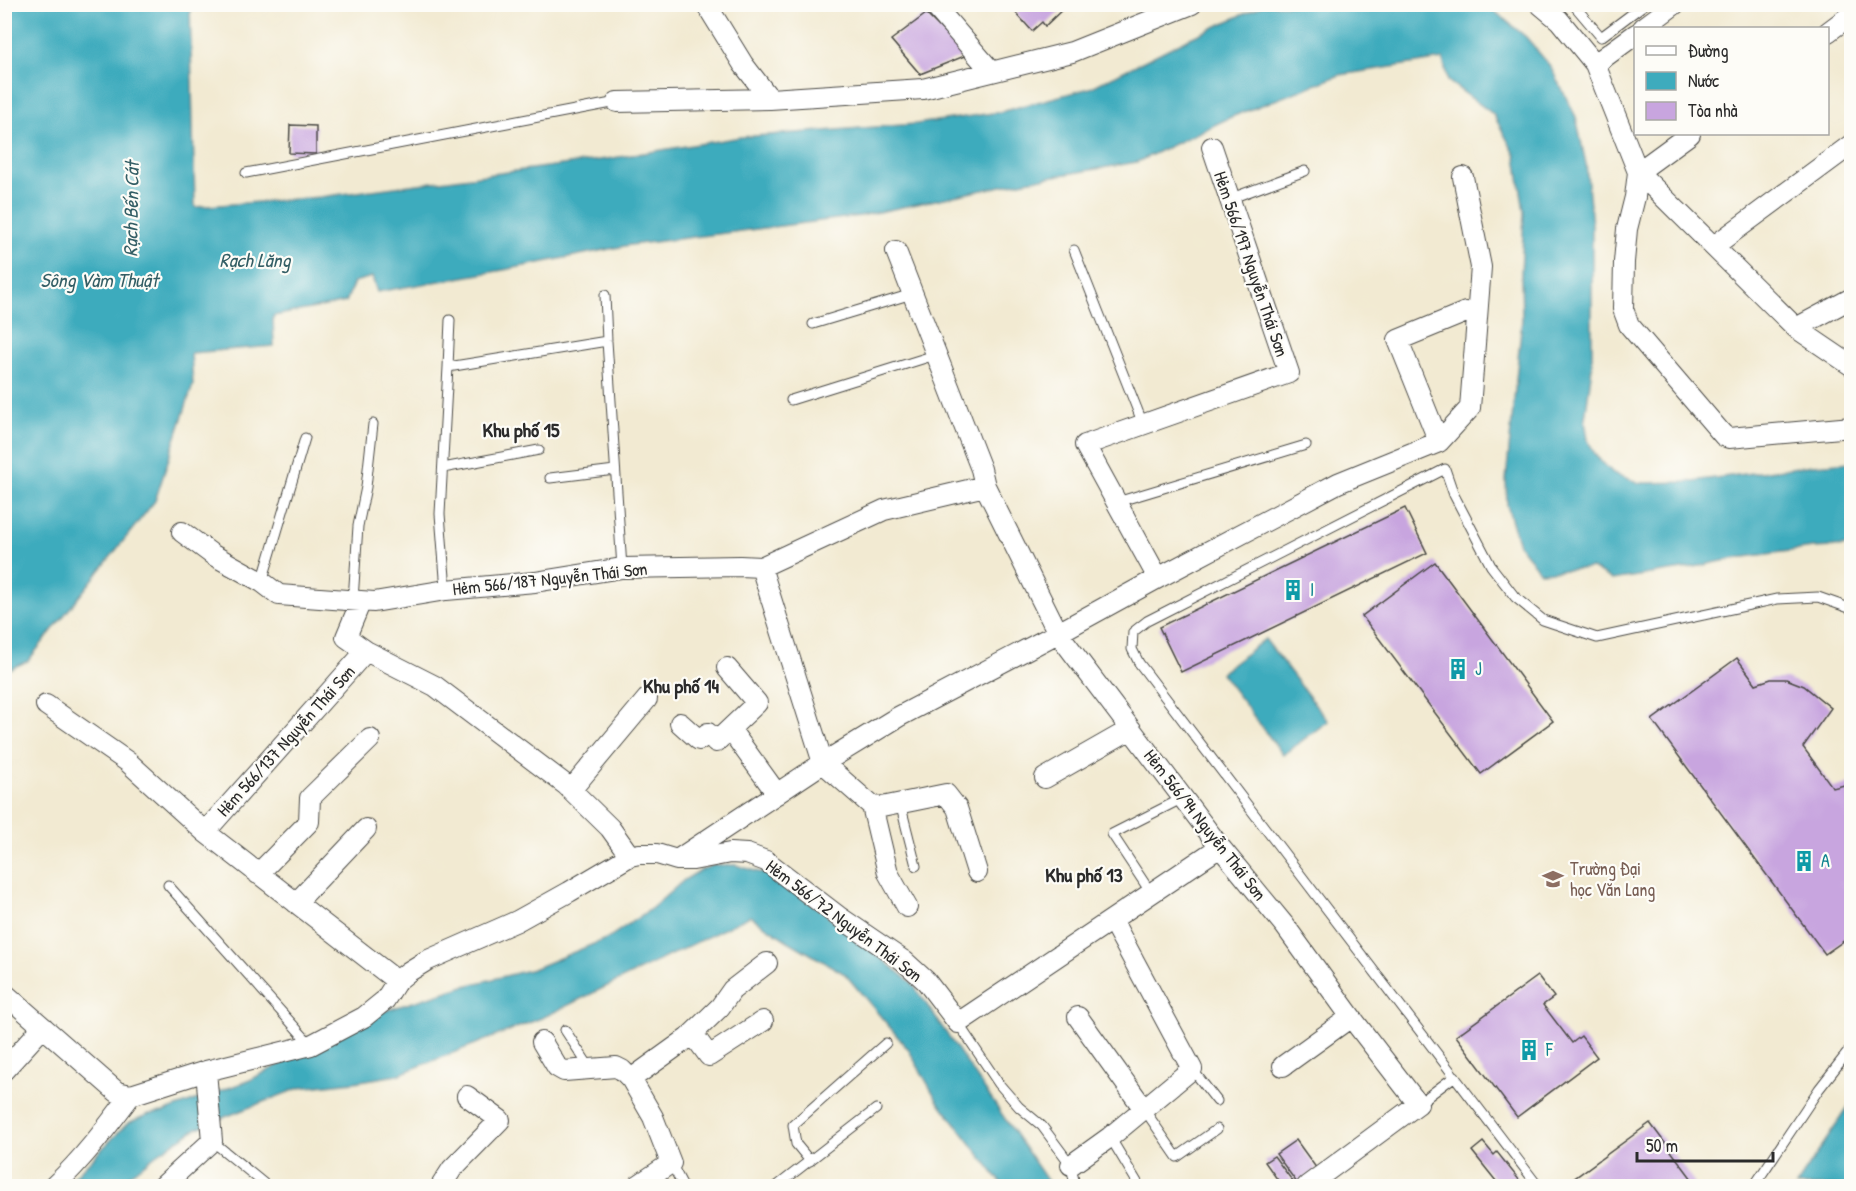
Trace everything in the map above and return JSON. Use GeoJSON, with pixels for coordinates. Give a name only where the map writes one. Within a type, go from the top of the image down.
{"type":"FeatureCollection","features":[{"type":"Feature","properties":{"kind":"street"},"geometry":{"type":"LineString","coordinates":[[706,4],[743,64],[770,99]]}},
{"type":"Feature","properties":{"kind":"street"},"geometry":{"type":"LineString","coordinates":[[933,4],[992,72]]}},
{"type":"Feature","properties":{"kind":"street"},"geometry":{"type":"LineString","coordinates":[[617,102],[770,99],[924,89],[1072,52],[1192,4]]}},
{"type":"Feature","properties":{"kind":"street"},"geometry":{"type":"LineString","coordinates":[[1540,4],[1560,20],[1595,64],[1638,172],[1796,328],[1851,366]]}},
{"type":"Feature","properties":{"kind":"street"},"geometry":{"type":"LineString","coordinates":[[1644,27],[1675,4]]}},
{"type":"Feature","properties":{"kind":"street"},"geometry":{"type":"LineString","coordinates":[[1829,30],[1851,14]]}},
{"type":"Feature","properties":{"kind":"street"},"geometry":{"type":"LineString","coordinates":[[1595,64],[1634,35]]}},
{"type":"Feature","properties":{"kind":"street"},"geometry":{"type":"LineString","coordinates":[[1689,135],[1638,172],[1624,262],[1623,309],[1625,318],[1650,351],[1729,438],[1851,427]]}},
{"type":"Feature","properties":{"kind":"street"},"geometry":{"type":"LineString","coordinates":[[1714,246],[1851,144]]}},
{"type":"Feature","properties":{"kind":"street","name":"Hẻm 566/197 Nguyễn Thái Sơn"},"geometry":{"type":"LineString","coordinates":[[1158,578],[1085,445],[1289,374],[1212,147]]}},
{"type":"Feature","properties":{"kind":"street"},"geometry":{"type":"LineString","coordinates":[[677,860],[823,763],[898,717],[1338,483],[1439,442],[1470,408],[1481,267],[1463,177]]}},
{"type":"Feature","properties":{"kind":"street"},"geometry":{"type":"LineString","coordinates":[[896,251],[981,469],[985,486],[1058,633]]}},
{"type":"Feature","properties":{"kind":"street"},"geometry":{"type":"LineString","coordinates":[[1796,328],[1851,298]]}},
{"type":"Feature","properties":{"kind":"street"},"geometry":{"type":"LineString","coordinates":[[1439,442],[1398,340],[1466,312]]}},
{"type":"Feature","properties":{"kind":"street","name":"Hẻm 566/187 Nguyễn Thái Sơn"},"geometry":{"type":"LineString","coordinates":[[182,532],[213,555],[262,582],[279,595],[374,602],[447,590],[535,582],[622,568],[761,567],[884,510],[985,486]]}},
{"type":"Feature","properties":{"kind":"street"},"geometry":{"type":"LineString","coordinates":[[761,567],[823,763],[872,806],[888,873],[907,907]]}},
{"type":"Feature","properties":{"kind":"street","name":"Hẻm 566/137 Nguyễn Thái Sơn"},"geometry":{"type":"LineString","coordinates":[[357,601],[346,637],[366,651],[435,686],[571,790],[610,828],[630,856]]}},
{"type":"Feature","properties":{"kind":"street","name":"Hẻm 566/94 Nguyễn Thái Sơn"},"geometry":{"type":"LineString","coordinates":[[1058,633],[1220,846],[1285,926],[1418,1104]]}},
{"type":"Feature","properties":{"kind":"street","name":"Hẻm 566/137 Nguyễn Thái Sơn"},"geometry":{"type":"LineString","coordinates":[[205,832],[366,651]]}},
{"type":"Feature","properties":{"kind":"street"},"geometry":{"type":"LineString","coordinates":[[680,723],[699,740],[708,733],[716,742],[757,703],[727,668]]}},
{"type":"Feature","properties":{"kind":"street"},"geometry":{"type":"LineString","coordinates":[[571,790],[647,699]]}},
{"type":"Feature","properties":{"kind":"street"},"geometry":{"type":"LineString","coordinates":[[46,705],[128,762],[205,832],[397,981]]}},
{"type":"Feature","properties":{"kind":"street"},"geometry":{"type":"LineString","coordinates":[[730,729],[777,794]]}},
{"type":"Feature","properties":{"kind":"street"},"geometry":{"type":"LineString","coordinates":[[1045,778],[1131,729]]}},
{"type":"Feature","properties":{"kind":"street"},"geometry":{"type":"LineString","coordinates":[[258,874],[309,822],[310,798],[370,739]]}},
{"type":"Feature","properties":{"kind":"street"},"geometry":{"type":"LineString","coordinates":[[872,806],[882,807],[946,794],[957,808],[977,872]]}},
{"type":"Feature","properties":{"kind":"street"},"geometry":{"type":"LineString","coordinates":[[296,903],[366,829]]}},
{"type":"Feature","properties":{"kind":"street"},"geometry":{"type":"LineString","coordinates":[[958,1023],[1220,846]]}},
{"type":"Feature","properties":{"kind":"street","name":"Hẻm 566/72 Nguyễn Thái Sơn"},"geometry":{"type":"LineString","coordinates":[[630,856],[657,854],[677,860],[693,860],[730,853],[747,854],[766,861],[838,916],[904,961],[926,981],[958,1023]]}},
{"type":"Feature","properties":{"kind":"street"},"geometry":{"type":"LineString","coordinates":[[4,993],[117,1092],[130,1095],[206,1071],[311,1045],[364,1017],[385,1000],[397,981],[426,961],[528,915],[630,856]]}},
{"type":"Feature","properties":{"kind":"street"},"geometry":{"type":"LineString","coordinates":[[1071,1165],[1110,1137],[1191,1069],[1112,920]]}},
{"type":"Feature","properties":{"kind":"street"},"geometry":{"type":"LineString","coordinates":[[631,1079],[693,1034],[720,1007],[732,990],[766,963]]}},
{"type":"Feature","properties":{"kind":"street"},"geometry":{"type":"LineString","coordinates":[[1078,1017],[1144,1109]]}},
{"type":"Feature","properties":{"kind":"street"},"geometry":{"type":"LineString","coordinates":[[1283,1066],[1351,1017]]}},
{"type":"Feature","properties":{"kind":"street"},"geometry":{"type":"LineString","coordinates":[[693,1034],[709,1056],[763,1021]]}},
{"type":"Feature","properties":{"kind":"street"},"geometry":{"type":"LineString","coordinates":[[4,1070],[43,1027]]}},
{"type":"Feature","properties":{"kind":"street"},"geometry":{"type":"LineString","coordinates":[[542,1042],[557,1067],[564,1071],[616,1067],[631,1079],[653,1116],[671,1163],[637,1186]]}},
{"type":"Feature","properties":{"kind":"street"},"geometry":{"type":"LineString","coordinates":[[163,1186],[212,1141],[206,1071]]}},
{"type":"Feature","properties":{"kind":"street"},"geometry":{"type":"LineString","coordinates":[[54,1186],[102,1134],[130,1095]]}},
{"type":"Feature","properties":{"kind":"street"},"geometry":{"type":"LineString","coordinates":[[441,1186],[452,1169],[500,1120],[467,1096]]}},
{"type":"Feature","properties":{"kind":"street"},"geometry":{"type":"LineString","coordinates":[[1309,1186],[1418,1104]]}},
{"type":"Feature","properties":{"kind":"lane"},"geometry":{"type":"LineString","coordinates":[[1573,4],[1601,37],[1645,4]]}},
{"type":"Feature","properties":{"kind":"lane"},"geometry":{"type":"LineString","coordinates":[[246,173],[617,102]]}},
{"type":"Feature","properties":{"kind":"lane"},"geometry":{"type":"LineString","coordinates":[[1229,200],[1305,171]]}},
{"type":"Feature","properties":{"kind":"lane"},"geometry":{"type":"LineString","coordinates":[[1074,250],[1143,424]]}},
{"type":"Feature","properties":{"kind":"lane"},"geometry":{"type":"LineString","coordinates":[[813,324],[912,294]]}},
{"type":"Feature","properties":{"kind":"lane"},"geometry":{"type":"LineString","coordinates":[[605,295],[622,568]]}},
{"type":"Feature","properties":{"kind":"lane"},"geometry":{"type":"LineString","coordinates":[[447,590],[440,514],[450,320]]}},
{"type":"Feature","properties":{"kind":"lane"},"geometry":{"type":"LineString","coordinates":[[448,368],[607,341]]}},
{"type":"Feature","properties":{"kind":"lane"},"geometry":{"type":"LineString","coordinates":[[791,400],[935,355]]}},
{"type":"Feature","properties":{"kind":"lane"},"geometry":{"type":"LineString","coordinates":[[357,601],[358,526],[366,487],[373,424]]}},
{"type":"Feature","properties":{"kind":"lane"},"geometry":{"type":"LineString","coordinates":[[262,582],[305,438]]}},
{"type":"Feature","properties":{"kind":"lane"},"geometry":{"type":"LineString","coordinates":[[1117,502],[1306,445]]}},
{"type":"Feature","properties":{"kind":"lane"},"geometry":{"type":"LineString","coordinates":[[443,468],[539,450]]}},
{"type":"Feature","properties":{"kind":"lane"},"geometry":{"type":"LineString","coordinates":[[1538,1186],[1139,663],[1132,649],[1133,632],[1146,621],[1445,469],[1454,495],[1491,566],[1515,597],[1543,620],[1597,638],[1777,599],[1818,597],[1851,609]]}},
{"type":"Feature","properties":{"kind":"lane"},"geometry":{"type":"LineString","coordinates":[[550,478],[615,471]]}},
{"type":"Feature","properties":{"kind":"lane"},"geometry":{"type":"LineString","coordinates":[[1151,893],[1112,834],[1183,798]]}},
{"type":"Feature","properties":{"kind":"lane"},"geometry":{"type":"LineString","coordinates":[[900,803],[916,866]]}},
{"type":"Feature","properties":{"kind":"lane"},"geometry":{"type":"LineString","coordinates":[[168,885],[311,1045]]}},
{"type":"Feature","properties":{"kind":"lane","name":"Hẻm 566/72 Nguyễn Thái Sơn"},"geometry":{"type":"LineString","coordinates":[[958,1023],[999,1084],[1019,1107],[1042,1126],[1071,1165],[1075,1186]]}},
{"type":"Feature","properties":{"kind":"lane"},"geometry":{"type":"LineString","coordinates":[[565,1030],[590,1068]]}},
{"type":"Feature","properties":{"kind":"lane"},"geometry":{"type":"LineString","coordinates":[[810,1161],[796,1144],[793,1125],[886,1043]]}},
{"type":"Feature","properties":{"kind":"lane"},"geometry":{"type":"LineString","coordinates":[[1754,1186],[1819,1089],[1851,1047]]}},
{"type":"Feature","properties":{"kind":"lane"},"geometry":{"type":"LineString","coordinates":[[1191,1069],[1217,1101]]}},
{"type":"Feature","properties":{"kind":"lane"},"geometry":{"type":"LineString","coordinates":[[1418,1104],[1455,1076]]}},
{"type":"Feature","properties":{"kind":"lane"},"geometry":{"type":"LineString","coordinates":[[777,1186],[876,1109]]}},
{"type":"Feature","properties":{"kind":"lane"},"geometry":{"type":"LineString","coordinates":[[1144,1109],[1177,1157],[1218,1129]]}},
{"type":"Feature","properties":{"kind":"lane"},"geometry":{"type":"LineString","coordinates":[[1110,1137],[1137,1182]]}},
{"type":"Feature","properties":{"kind":"lane"},"geometry":{"type":"LineString","coordinates":[[212,1141],[267,1186]]}},
{"type":"Feature","properties":{"kind":"lane"},"geometry":{"type":"LineString","coordinates":[[671,1163],[683,1186]]}},
{"type":"Feature","properties":{"kind":"water","name":"Rạch Lăng"},"geometry":{"type":"Polygon","coordinates":[[[5,4],[190,5],[195,207],[320,197],[607,159],[741,137],[916,124],[1000,112],[1090,88],[1188,39],[1264,5],[1487,5],[1526,37],[1550,66],[1576,117],[1586,164],[1592,225],[1592,367],[1585,419],[1588,440],[1596,456],[1613,473],[1640,483],[1685,482],[1851,462],[1851,546],[1813,548],[1737,558],[1612,580],[1592,568],[1540,572],[1519,545],[1507,505],[1506,480],[1522,319],[1521,275],[1524,212],[1516,156],[1493,114],[1448,81],[1443,59],[1340,75],[1231,117],[1137,162],[1025,181],[860,216],[630,245],[377,292],[372,277],[354,282],[346,302],[273,316],[274,346],[191,353],[193,385],[155,501],[28,661],[5,671],[5,4]]]}},
{"type":"Feature","properties":{"kind":"water"},"geometry":{"type":"Polygon","coordinates":[[[1265,639],[1328,721],[1283,755],[1221,673],[1265,639]]]}},
{"type":"Feature","properties":{"kind":"water"},"geometry":{"type":"Polygon","coordinates":[[[714,865],[736,865],[772,876],[822,911],[912,983],[1051,1186],[1004,1186],[937,1100],[908,1049],[845,974],[750,916],[544,1017],[397,1075],[299,1088],[197,1128],[161,1151],[116,1186],[65,1186],[128,1123],[250,1080],[378,1013],[461,987],[533,969],[608,938],[652,908],[684,880],[714,865]]]}},
{"type":"Feature","properties":{"kind":"water"},"geometry":{"type":"Polygon","coordinates":[[[1851,1103],[1851,1186],[1796,1186],[1844,1113],[1851,1103]]]}},
{"type":"Feature","properties":{"kind":"building"},"geometry":{"type":"Polygon","coordinates":[[[1025,4],[1068,4],[1045,26],[1042,22],[1032,31],[1016,13],[1025,4]]]}},
{"type":"Feature","properties":{"kind":"building"},"geometry":{"type":"Polygon","coordinates":[[[926,14],[967,55],[920,74],[891,40],[926,14]]]}},
{"type":"Feature","properties":{"kind":"building"},"geometry":{"type":"Polygon","coordinates":[[[290,125],[316,126],[316,154],[289,153],[290,125]]]}},
{"type":"Feature","properties":{"kind":"building","name":"I"},"geometry":{"type":"Polygon","coordinates":[[[1405,508],[1427,553],[1181,672],[1159,627],[1405,508]]]}},
{"type":"Feature","properties":{"kind":"building","name":"J"},"geometry":{"type":"Polygon","coordinates":[[[1435,562],[1553,721],[1481,774],[1362,616],[1435,562]]]}},
{"type":"Feature","properties":{"kind":"building","name":"A"},"geometry":{"type":"Polygon","coordinates":[[[1737,658],[1756,684],[1771,679],[1786,679],[1804,686],[1831,708],[1803,747],[1833,788],[1852,783],[1852,935],[1825,954],[1652,720],[1737,658]]]}},
{"type":"Feature","properties":{"kind":"building","name":"F"},"geometry":{"type":"Polygon","coordinates":[[[1538,976],[1554,997],[1543,1005],[1572,1043],[1581,1036],[1597,1057],[1517,1117],[1456,1036],[1538,976]]]}},
{"type":"Feature","properties":{"kind":"building"},"geometry":{"type":"Polygon","coordinates":[[[1650,1123],[1695,1183],[1689,1186],[1577,1186],[1572,1180],[1650,1123]]]}},
{"type":"Feature","properties":{"kind":"building"},"geometry":{"type":"Polygon","coordinates":[[[1296,1140],[1317,1169],[1297,1183],[1276,1154],[1296,1140]]]}},
{"type":"Feature","properties":{"kind":"building"},"geometry":{"type":"Polygon","coordinates":[[[1483,1142],[1494,1155],[1497,1152],[1524,1186],[1500,1186],[1472,1151],[1483,1142]]]}},
{"type":"Feature","properties":{"kind":"building"},"geometry":{"type":"Polygon","coordinates":[[[1274,1156],[1294,1183],[1290,1186],[1282,1186],[1265,1162],[1274,1156]]]}},
{"type":"Feature","properties":{"kind":"place","name":"I"},"geometry":{"type":"Point","coordinates":[1293,590]}},
{"type":"Feature","properties":{"kind":"place","name":"J"},"geometry":{"type":"Point","coordinates":[1458,669]}},
{"type":"Feature","properties":{"kind":"place","name":"A"},"geometry":{"type":"Point","coordinates":[1804,861]}},
{"type":"Feature","properties":{"kind":"place","name":"Trường Đại học Văn Lang"},"geometry":{"type":"Point","coordinates":[1553,879]}},
{"type":"Feature","properties":{"kind":"place","name":"F"},"geometry":{"type":"Point","coordinates":[1529,1050]}},
{"type":"Feature","properties":{"kind":"district","name":"Khu phố 15"},"geometry":{"type":"Point","coordinates":[521,430]}},
{"type":"Feature","properties":{"kind":"district","name":"Khu phố 14"},"geometry":{"type":"Point","coordinates":[681,686]}},
{"type":"Feature","properties":{"kind":"district","name":"Khu phố 13"},"geometry":{"type":"Point","coordinates":[1084,875]}},
{"type":"Feature","properties":{"kind":"water label","name":"Rạch Bến Cát"},"geometry":{"type":"Point","coordinates":[131,209]}},
{"type":"Feature","properties":{"kind":"water label","name":"Sông Vàm Thuật"},"geometry":{"type":"Point","coordinates":[99,280]}}]}
